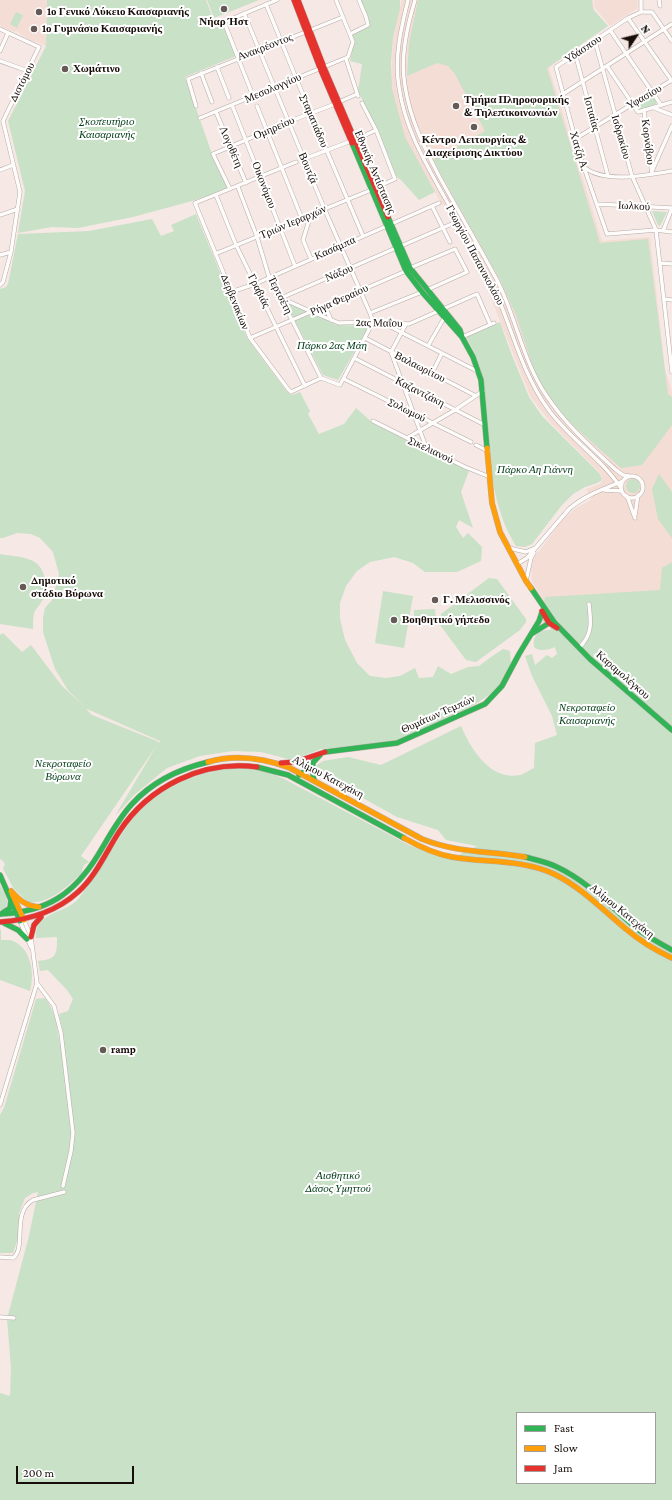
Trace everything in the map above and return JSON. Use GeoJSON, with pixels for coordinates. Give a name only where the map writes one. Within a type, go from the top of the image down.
{"type":"FeatureCollection","features":[{"type":"Feature","properties":{"kind":"main road","name":"Εθνικής Αντίστασης"},"geometry":{"type":"LineString","coordinates":[[294,0],[408,269],[440,310],[460,330],[462,337],[473,357],[479,372],[483,392],[494,515],[500,532],[526,581],[540,600],[549,620]]}},
{"type":"Feature","properties":{"kind":"main road","name":"Εθνικής Αντίστασης"},"geometry":{"type":"LineString","coordinates":[[298,0],[308,31]]}},
{"type":"Feature","properties":{"kind":"main road","name":"Εθνικής Αντίστασης"},"geometry":{"type":"LineString","coordinates":[[440,310],[444,318],[462,337]]}},
{"type":"Feature","properties":{"kind":"main road","name":"Εθνικής Αντίστασης"},"geometry":{"type":"LineString","coordinates":[[540,600],[542,612],[563,632]]}},
{"type":"Feature","properties":{"kind":"main road"},"geometry":{"type":"LineString","coordinates":[[532,634],[539,622],[542,612]]}},
{"type":"Feature","properties":{"kind":"main road"},"geometry":{"type":"LineString","coordinates":[[539,622],[549,620]]}},
{"type":"Feature","properties":{"kind":"main road","name":"Θυμάτων Τεμπών"},"geometry":{"type":"LineString","coordinates":[[278,763],[296,762],[325,752],[397,743],[482,706],[489,702],[502,686],[532,634],[549,620]]}},
{"type":"Feature","properties":{"kind":"main road","name":"Καραμολέγκου"},"geometry":{"type":"LineString","coordinates":[[563,632],[633,698],[672,730]]}},
{"type":"Feature","properties":{"kind":"main road"},"geometry":{"type":"LineString","coordinates":[[288,775],[302,774],[325,752]]}},
{"type":"Feature","properties":{"kind":"main road","name":"Αλίμου Κατεχάκη"},"geometry":{"type":"LineString","coordinates":[[0,914],[19,913],[45,906],[65,894],[77,884],[87,872],[124,813],[148,790],[165,778],[194,765],[225,758],[251,757],[270,760],[302,774],[422,839],[438,846],[456,850],[536,859],[558,867],[586,886],[644,934],[672,950]]}},
{"type":"Feature","properties":{"kind":"main road"},"geometry":{"type":"LineString","coordinates":[[313,762],[312,769],[314,780]]}},
{"type":"Feature","properties":{"kind":"main road","name":"Αλίμου Κατεχάκη"},"geometry":{"type":"LineString","coordinates":[[0,922],[22,921],[38,917],[69,900],[88,881],[116,835],[130,816],[144,802],[168,784],[197,772],[231,765],[259,766],[288,775],[410,841],[436,853],[455,858],[535,867],[554,874],[586,895],[640,940],[662,954],[672,958]]}},
{"type":"Feature","properties":{"kind":"main road"},"geometry":{"type":"LineString","coordinates":[[1,877],[17,899],[25,905],[37,907],[45,906]]}},
{"type":"Feature","properties":{"kind":"main road"},"geometry":{"type":"LineString","coordinates":[[1,877],[19,913]]}},
{"type":"Feature","properties":{"kind":"main road"},"geometry":{"type":"LineString","coordinates":[[11,891],[22,921]]}},
{"type":"Feature","properties":{"kind":"main road"},"geometry":{"type":"LineString","coordinates":[[0,914],[4,913],[10,908],[11,899]]}},
{"type":"Feature","properties":{"kind":"main road"},"geometry":{"type":"LineString","coordinates":[[0,922],[18,930],[29,938],[36,921],[48,912]]}},
{"type":"Feature","properties":{"kind":"street"},"geometry":{"type":"LineString","coordinates":[[253,96],[224,22],[278,0]]}},
{"type":"Feature","properties":{"kind":"street"},"geometry":{"type":"LineString","coordinates":[[336,0],[353,42],[350,54],[346,59]]}},
{"type":"Feature","properties":{"kind":"street"},"geometry":{"type":"LineString","coordinates":[[350,34],[366,27],[368,24],[359,0]]}},
{"type":"Feature","properties":{"kind":"street","name":"Γεωργίου Παπανικολάου"},"geometry":{"type":"LineString","coordinates":[[408,0],[398,48],[398,76],[403,110],[412,136],[493,286],[502,305],[522,362],[537,393],[557,420],[614,478],[622,490]]}},
{"type":"Feature","properties":{"kind":"street","name":"Γεωργίου Παπανικολάου"},"geometry":{"type":"LineString","coordinates":[[415,0],[408,25],[404,74],[408,101],[419,137],[450,197],[498,281],[507,301],[527,358],[541,388],[553,406],[576,432],[616,470],[623,475],[629,476]]}},
{"type":"Feature","properties":{"kind":"street"},"geometry":{"type":"LineString","coordinates":[[641,0],[641,12]]}},
{"type":"Feature","properties":{"kind":"street"},"geometry":{"type":"LineString","coordinates":[[659,0],[660,6]]}},
{"type":"Feature","properties":{"kind":"street","name":"Σταματιάδου"},"geometry":{"type":"LineString","coordinates":[[266,4],[310,113],[363,236]]}},
{"type":"Feature","properties":{"kind":"street","name":"Υδάσπου"},"geometry":{"type":"LineString","coordinates":[[556,67],[628,18],[641,12],[652,12],[664,29]]}},
{"type":"Feature","properties":{"kind":"street","name":"Βουτζά"},"geometry":{"type":"LineString","coordinates":[[244,13],[288,122],[373,322]]}},
{"type":"Feature","properties":{"kind":"street","name":"Ανακρέοντος"},"geometry":{"type":"LineString","coordinates":[[196,106],[188,79],[343,17]]}},
{"type":"Feature","properties":{"kind":"street"},"geometry":{"type":"LineString","coordinates":[[628,18],[672,81]]}},
{"type":"Feature","properties":{"kind":"street"},"geometry":{"type":"LineString","coordinates":[[563,94],[672,24]]}},
{"type":"Feature","properties":{"kind":"street"},"geometry":{"type":"LineString","coordinates":[[0,29],[8,33],[0,51]]}},
{"type":"Feature","properties":{"kind":"street"},"geometry":{"type":"LineString","coordinates":[[664,29],[672,41]]}},
{"type":"Feature","properties":{"kind":"street"},"geometry":{"type":"LineString","coordinates":[[610,30],[661,105]]}},
{"type":"Feature","properties":{"kind":"street","name":"Διστόμου"},"geometry":{"type":"LineString","coordinates":[[2,117],[28,71],[39,47],[8,33]]}},
{"type":"Feature","properties":{"kind":"street","name":"Ισδρακίου"},"geometry":{"type":"LineString","coordinates":[[595,41],[605,67],[614,114],[632,176],[656,230],[664,299],[670,334],[672,370]]}},
{"type":"Feature","properties":{"kind":"street","name":"Ιστιαίας"},"geometry":{"type":"LineString","coordinates":[[575,53],[608,176]]}},
{"type":"Feature","properties":{"kind":"street","name":"Μεσολογγίου"},"geometry":{"type":"LineString","coordinates":[[200,118],[322,67],[346,59]]}},
{"type":"Feature","properties":{"kind":"street","name":"Ομηρείου"},"geometry":{"type":"LineString","coordinates":[[230,189],[214,154],[288,122],[357,95],[346,59]]}},
{"type":"Feature","properties":{"kind":"street"},"geometry":{"type":"LineString","coordinates":[[0,61],[28,71]]}},
{"type":"Feature","properties":{"kind":"street"},"geometry":{"type":"LineString","coordinates":[[217,67],[229,98]]}},
{"type":"Feature","properties":{"kind":"street","name":"Χατζή Α."},"geometry":{"type":"LineString","coordinates":[[556,67],[583,167],[607,234],[656,230]]}},
{"type":"Feature","properties":{"kind":"street"},"geometry":{"type":"LineString","coordinates":[[605,67],[638,112],[672,102]]}},
{"type":"Feature","properties":{"kind":"street"},"geometry":{"type":"LineString","coordinates":[[201,73],[212,102]]}},
{"type":"Feature","properties":{"kind":"street","name":"Υφασίου"},"geometry":{"type":"LineString","coordinates":[[575,139],[614,114],[672,81]]}},
{"type":"Feature","properties":{"kind":"street"},"geometry":{"type":"LineString","coordinates":[[304,160],[353,141],[376,130],[362,103]]}},
{"type":"Feature","properties":{"kind":"street","name":"Οικονόμου"},"geometry":{"type":"LineString","coordinates":[[232,105],[295,266]]}},
{"type":"Feature","properties":{"kind":"street"},"geometry":{"type":"LineString","coordinates":[[257,106],[302,219]]}},
{"type":"Feature","properties":{"kind":"street"},"geometry":{"type":"LineString","coordinates":[[654,108],[672,115]]}},
{"type":"Feature","properties":{"kind":"street","name":"Κορνόβου"},"geometry":{"type":"LineString","coordinates":[[644,110],[651,173]]}},
{"type":"Feature","properties":{"kind":"street","name":"Λογοθέτη"},"geometry":{"type":"LineString","coordinates":[[216,112],[246,183]]}},
{"type":"Feature","properties":{"kind":"street"},"geometry":{"type":"LineString","coordinates":[[0,286],[3,282],[11,252],[20,192],[2,117]]}},
{"type":"Feature","properties":{"kind":"street"},"geometry":{"type":"LineString","coordinates":[[651,173],[672,126]]}},
{"type":"Feature","properties":{"kind":"street","name":"Τριών Ιεραρχών"},"geometry":{"type":"LineString","coordinates":[[215,254],[395,179],[376,130]]}},
{"type":"Feature","properties":{"kind":"street"},"geometry":{"type":"LineString","coordinates":[[0,136],[5,134]]}},
{"type":"Feature","properties":{"kind":"street"},"geometry":{"type":"LineString","coordinates":[[216,195],[296,162]]}},
{"type":"Feature","properties":{"kind":"street"},"geometry":{"type":"LineString","coordinates":[[0,170],[13,164]]}},
{"type":"Feature","properties":{"kind":"street"},"geometry":{"type":"LineString","coordinates":[[583,167],[589,171],[608,176],[632,176],[672,171]]}},
{"type":"Feature","properties":{"kind":"street","name":"Τερτσέτη"},"geometry":{"type":"LineString","coordinates":[[238,187],[257,237],[269,277],[321,378]]}},
{"type":"Feature","properties":{"kind":"street","name":"Δερβενακίων"},"geometry":{"type":"LineString","coordinates":[[216,195],[195,203],[250,338],[291,392],[305,386]]}},
{"type":"Feature","properties":{"kind":"street","name":"Γραβιάς"},"geometry":{"type":"LineString","coordinates":[[216,195],[236,245],[305,386]]}},
{"type":"Feature","properties":{"kind":"street","name":"Κασάμπα"},"geometry":{"type":"LineString","coordinates":[[231,292],[255,284],[439,203]]}},
{"type":"Feature","properties":{"kind":"street","name":"Ιωλκού"},"geometry":{"type":"LineString","coordinates":[[597,204],[672,208]]}},
{"type":"Feature","properties":{"kind":"street"},"geometry":{"type":"LineString","coordinates":[[432,206],[450,242]]}},
{"type":"Feature","properties":{"kind":"street"},"geometry":{"type":"LineString","coordinates":[[663,231],[672,208]]}},
{"type":"Feature","properties":{"kind":"street"},"geometry":{"type":"LineString","coordinates":[[0,215],[18,209]]}},
{"type":"Feature","properties":{"kind":"street"},"geometry":{"type":"LineString","coordinates":[[311,214],[303,240],[311,259]]}},
{"type":"Feature","properties":{"kind":"street","name":"Νάξου"},"geometry":{"type":"LineString","coordinates":[[281,298],[454,223]]}},
{"type":"Feature","properties":{"kind":"street"},"geometry":{"type":"LineString","coordinates":[[656,230],[672,232]]}},
{"type":"Feature","properties":{"kind":"street","name":"Ρήγα Φεραίου"},"geometry":{"type":"LineString","coordinates":[[250,338],[455,250],[467,272],[424,291]]}},
{"type":"Feature","properties":{"kind":"street"},"geometry":{"type":"LineString","coordinates":[[0,255],[11,252]]}},
{"type":"Feature","properties":{"kind":"street"},"geometry":{"type":"LineString","coordinates":[[661,263],[672,264]]}},
{"type":"Feature","properties":{"kind":"street"},"geometry":{"type":"LineString","coordinates":[[370,313],[424,291]]}},
{"type":"Feature","properties":{"kind":"street","name":"2ας Μαΐου"},"geometry":{"type":"LineString","coordinates":[[281,298],[339,323],[373,322],[409,324],[477,294],[492,323],[462,337]]}},
{"type":"Feature","properties":{"kind":"street"},"geometry":{"type":"LineString","coordinates":[[664,299],[672,300]]}},
{"type":"Feature","properties":{"kind":"street"},"geometry":{"type":"LineString","coordinates":[[325,306],[331,320]]}},
{"type":"Feature","properties":{"kind":"street"},"geometry":{"type":"LineString","coordinates":[[428,346],[444,318]]}},
{"type":"Feature","properties":{"kind":"street"},"geometry":{"type":"LineString","coordinates":[[305,386],[321,378],[340,386],[373,322]]}},
{"type":"Feature","properties":{"kind":"street"},"geometry":{"type":"LineString","coordinates":[[382,323],[479,372]]}},
{"type":"Feature","properties":{"kind":"street"},"geometry":{"type":"LineString","coordinates":[[406,324],[391,352],[426,447]]}},
{"type":"Feature","properties":{"kind":"street","name":"Βαλαωρίτου"},"geometry":{"type":"LineString","coordinates":[[364,338],[476,396]]}},
{"type":"Feature","properties":{"kind":"street"},"geometry":{"type":"LineString","coordinates":[[432,373],[442,353]]}},
{"type":"Feature","properties":{"kind":"street","name":"Καζαντζάκη"},"geometry":{"type":"LineString","coordinates":[[354,358],[485,425]]}},
{"type":"Feature","properties":{"kind":"street","name":"Σολωμού"},"geometry":{"type":"LineString","coordinates":[[344,379],[471,442]]}},
{"type":"Feature","properties":{"kind":"street"},"geometry":{"type":"LineString","coordinates":[[407,438],[483,392]]}},
{"type":"Feature","properties":{"kind":"street","name":"Σικελιανού"},"geometry":{"type":"LineString","coordinates":[[373,421],[465,467],[490,477]]}},
{"type":"Feature","properties":{"kind":"street"},"geometry":{"type":"LineString","coordinates":[[476,445],[488,451]]}},
{"type":"Feature","properties":{"kind":"street"},"geometry":{"type":"LineString","coordinates":[[517,564],[527,558],[569,509],[577,502],[623,481],[629,476],[635,476],[641,482],[642,491],[638,495],[630,497],[627,496]]}},
{"type":"Feature","properties":{"kind":"street"},"geometry":{"type":"LineString","coordinates":[[610,486],[614,478]]}},
{"type":"Feature","properties":{"kind":"street"},"geometry":{"type":"LineString","coordinates":[[623,481],[622,490],[631,504],[635,518],[638,495]]}},
{"type":"Feature","properties":{"kind":"street"},"geometry":{"type":"LineString","coordinates":[[603,490],[622,490]]}},
{"type":"Feature","properties":{"kind":"street"},"geometry":{"type":"LineString","coordinates":[[509,548],[526,552],[539,545]]}},
{"type":"Feature","properties":{"kind":"street"},"geometry":{"type":"LineString","coordinates":[[526,581],[531,558],[539,545]]}},
{"type":"Feature","properties":{"kind":"street"},"geometry":{"type":"LineString","coordinates":[[579,648],[586,640],[589,633],[589,604]]}},
{"type":"Feature","properties":{"kind":"street"},"geometry":{"type":"LineString","coordinates":[[0,1105],[37,984],[32,949],[22,921]]}},
{"type":"Feature","properties":{"kind":"street"},"geometry":{"type":"LineString","coordinates":[[37,984],[54,1006],[60,1026],[65,1059],[73,1133],[71,1151],[63,1186]]}},
{"type":"Feature","properties":{"kind":"street"},"geometry":{"type":"LineString","coordinates":[[0,1257],[13,1258],[18,1252],[21,1218],[28,1203],[33,1200],[64,1192]]}},
{"type":"Feature","properties":{"kind":"street"},"geometry":{"type":"LineString","coordinates":[[0,1317],[14,1318]]}},
{"type":"Feature","properties":{"kind":"shaded area"},"geometry":{"type":"Polygon","coordinates":[[[0,0],[47,0],[46,46],[35,41],[33,42],[16,31],[14,32],[0,26],[0,0]]]}},
{"type":"Feature","properties":{"kind":"shaded area"},"geometry":{"type":"Polygon","coordinates":[[[402,0],[593,0],[597,32],[549,68],[602,241],[650,237],[665,369],[672,392],[672,726],[552,617],[532,581],[531,568],[534,558],[563,519],[576,508],[591,500],[586,489],[600,484],[602,480],[601,474],[550,422],[530,396],[487,288],[464,243],[403,136],[391,89],[393,37],[402,0]]]}},
{"type":"Feature","properties":{"kind":"shaded area"},"geometry":{"type":"Polygon","coordinates":[[[594,0],[637,0],[638,8],[610,26],[595,8],[594,0]]]}},
{"type":"Feature","properties":{"kind":"green space","name":"Σκοπευτήριο Καισαριανής"},"geometry":{"type":"Polygon","coordinates":[[[47,0],[206,0],[215,24],[222,22],[236,56],[185,77],[212,154],[228,189],[192,201],[133,217],[78,228],[52,227],[18,233],[25,191],[8,121],[46,46],[47,0]]]}},
{"type":"Feature","properties":{"kind":"green space","name":"Νήαρ Ήστ"},"geometry":{"type":"Polygon","coordinates":[[[207,0],[259,0],[214,18],[207,0]]]}},
{"type":"Feature","properties":{"kind":"green space"},"geometry":{"type":"Polygon","coordinates":[[[360,0],[400,0],[400,9],[393,37],[391,63],[392,89],[405,137],[435,192],[419,200],[396,176],[377,130],[358,91],[362,64],[350,61],[354,42],[351,34],[368,25],[369,19],[360,0]]]}},
{"type":"Feature","properties":{"kind":"green space"},"geometry":{"type":"Polygon","coordinates":[[[418,0],[592,0],[593,9],[608,26],[547,68],[600,243],[648,239],[668,394],[672,397],[672,425],[642,465],[621,468],[559,411],[535,373],[516,315],[500,280],[433,160],[485,131],[455,74],[448,66],[437,63],[407,76],[409,43],[418,0]]]}},
{"type":"Feature","properties":{"kind":"green space"},"geometry":{"type":"Polygon","coordinates":[[[16,12],[23,15],[17,28],[10,24],[16,12]]]}},
{"type":"Feature","properties":{"kind":"green space"},"geometry":{"type":"Polygon","coordinates":[[[652,95],[656,100],[656,104],[640,110],[637,104],[652,95]]]}},
{"type":"Feature","properties":{"kind":"green space"},"geometry":{"type":"Polygon","coordinates":[[[652,211],[667,212],[660,226],[658,225],[652,211]]]}},
{"type":"Feature","properties":{"kind":"green space","name":"Νεκροταφείο Βύρωνα"},"geometry":{"type":"Polygon","coordinates":[[[196,214],[247,338],[287,392],[292,395],[300,392],[310,411],[308,414],[319,434],[344,424],[356,408],[374,424],[469,471],[461,492],[473,528],[459,520],[456,527],[463,538],[468,533],[482,547],[481,561],[457,572],[425,572],[413,563],[394,557],[370,562],[357,571],[346,586],[340,603],[340,619],[345,640],[357,663],[370,676],[386,678],[400,676],[415,668],[419,678],[433,677],[438,666],[451,674],[468,667],[479,666],[503,649],[510,651],[511,665],[502,683],[489,695],[471,707],[401,739],[385,743],[321,749],[292,760],[261,752],[233,751],[200,756],[167,768],[134,795],[115,816],[157,745],[81,856],[89,862],[84,865],[82,870],[83,872],[65,888],[51,897],[36,902],[28,902],[14,889],[3,869],[5,864],[0,859],[0,635],[3,633],[22,652],[31,645],[62,686],[85,707],[68,690],[55,669],[43,632],[45,608],[52,600],[59,574],[53,552],[40,538],[31,534],[17,533],[0,538],[0,289],[6,287],[8,284],[18,234],[89,231],[152,219],[161,236],[174,231],[171,225],[196,214]],[[87,709],[92,715],[159,743],[160,741],[87,709]]]}},
{"type":"Feature","properties":{"kind":"green space","name":"Πάρκο 2ας Μάη"},"geometry":{"type":"Polygon","coordinates":[[[291,303],[337,325],[369,326],[338,380],[323,375],[287,305],[291,303]]]}},
{"type":"Feature","properties":{"kind":"green space","name":"Πάρκο Αη Γιάννη"},"geometry":{"type":"Polygon","coordinates":[[[500,322],[529,397],[542,416],[600,474],[602,480],[573,494],[562,505],[532,544],[525,547],[516,546],[508,531],[497,501],[489,452],[485,393],[482,374],[476,356],[466,337],[500,322]]]}},
{"type":"Feature","properties":{"kind":"green space"},"geometry":{"type":"Polygon","coordinates":[[[659,474],[672,492],[672,538],[658,519],[652,489],[659,474]]]}},
{"type":"Feature","properties":{"kind":"green space"},"geometry":{"type":"Polygon","coordinates":[[[633,479],[638,481],[640,486],[638,491],[633,493],[628,491],[626,486],[628,481],[633,479]]]}},
{"type":"Feature","properties":{"kind":"green space","name":"Δημοτικό στάδιο Βύρωνα"},"geometry":{"type":"Polygon","coordinates":[[[0,554],[31,560],[40,566],[46,587],[43,599],[34,613],[33,629],[0,624],[0,554]]]}},
{"type":"Feature","properties":{"kind":"green space","name":"Αισθητικό Δάσος Υμηττού"},"geometry":{"type":"Polygon","coordinates":[[[672,562],[672,1500],[0,1500],[0,1393],[10,1396],[11,1368],[7,1319],[29,1236],[38,1192],[25,1198],[19,1213],[21,1230],[13,1253],[0,1253],[0,1115],[4,1108],[36,999],[45,998],[49,1004],[56,1020],[60,1043],[63,1033],[59,1014],[68,1011],[73,999],[67,990],[48,970],[40,971],[38,961],[49,959],[55,955],[57,948],[57,937],[36,938],[37,929],[40,923],[45,918],[66,908],[79,898],[129,823],[153,798],[176,784],[202,774],[223,769],[249,768],[267,771],[409,845],[432,854],[451,859],[477,846],[446,840],[438,830],[397,817],[320,774],[316,770],[317,765],[323,761],[348,757],[381,765],[461,726],[476,753],[491,768],[509,776],[525,773],[534,768],[535,743],[557,735],[552,716],[532,676],[525,656],[532,654],[535,665],[547,655],[552,658],[557,654],[555,647],[539,650],[534,647],[534,639],[540,632],[551,630],[549,623],[541,621],[545,597],[660,590],[662,568],[672,562]]]}},
{"type":"Feature","properties":{"kind":"green space"},"geometry":{"type":"Polygon","coordinates":[[[489,578],[497,579],[526,619],[526,622],[520,630],[476,662],[466,660],[440,625],[444,622],[441,619],[441,614],[489,578]]]}},
{"type":"Feature","properties":{"kind":"green space","name":"Βοηθητικό γήπεδο"},"geometry":{"type":"Polygon","coordinates":[[[383,591],[413,596],[404,648],[375,643],[383,591]]]}},
{"type":"Feature","properties":{"kind":"green space","name":"Βοηθητικό γήπεδο"},"geometry":{"type":"Polygon","coordinates":[[[435,609],[436,622],[414,622],[414,610],[435,609]]]}},
{"type":"Feature","properties":{"kind":"green space"},"geometry":{"type":"Polygon","coordinates":[[[0,885],[7,901],[6,907],[3,910],[0,910],[0,885]]]}},
{"type":"Feature","properties":{"kind":"green space"},"geometry":{"type":"Polygon","coordinates":[[[0,929],[1,940],[10,940],[17,943],[27,954],[30,961],[32,976],[30,991],[0,980],[0,929]]]}},
{"type":"Feature","properties":{"kind":"traffic: fast"},"geometry":{"type":"LineString","coordinates":[[352,143],[406,271],[422,292],[462,337]]}},
{"type":"Feature","properties":{"kind":"traffic: fast"},"geometry":{"type":"LineString","coordinates":[[388,217],[410,268],[460,330],[462,337],[473,357],[481,380],[487,448]]}},
{"type":"Feature","properties":{"kind":"traffic: fast"},"geometry":{"type":"LineString","coordinates":[[531,588],[554,622],[590,659],[672,730]]}},
{"type":"Feature","properties":{"kind":"traffic: fast"},"geometry":{"type":"LineString","coordinates":[[325,752],[397,743],[485,704],[502,686],[539,621],[542,612]]}},
{"type":"Feature","properties":{"kind":"traffic: fast"},"geometry":{"type":"LineString","coordinates":[[533,633],[549,623],[550,620]]}},
{"type":"Feature","properties":{"kind":"traffic: fast"},"geometry":{"type":"LineString","coordinates":[[299,775],[305,771],[320,755]]}},
{"type":"Feature","properties":{"kind":"traffic: fast"},"geometry":{"type":"LineString","coordinates":[[0,914],[17,912],[45,905],[69,890],[89,869],[122,816],[140,796],[167,777],[187,768],[208,762]]}},
{"type":"Feature","properties":{"kind":"traffic: fast"},"geometry":{"type":"LineString","coordinates":[[313,763],[312,769],[314,780]]}},
{"type":"Feature","properties":{"kind":"traffic: fast"},"geometry":{"type":"LineString","coordinates":[[257,767],[288,775],[404,838]]}},
{"type":"Feature","properties":{"kind":"traffic: fast"},"geometry":{"type":"LineString","coordinates":[[525,857],[549,864],[569,873],[600,896],[640,931],[672,950]]}},
{"type":"Feature","properties":{"kind":"traffic: fast"},"geometry":{"type":"LineString","coordinates":[[0,875],[20,921]]}},
{"type":"Feature","properties":{"kind":"traffic: fast"},"geometry":{"type":"LineString","coordinates":[[1,914],[10,908],[11,899]]}},
{"type":"Feature","properties":{"kind":"traffic: fast"},"geometry":{"type":"LineString","coordinates":[[4,923],[18,930],[27,939]]}},
{"type":"Feature","properties":{"kind":"traffic: slow"},"geometry":{"type":"LineString","coordinates":[[487,448],[492,503],[500,532],[531,588]]}},
{"type":"Feature","properties":{"kind":"traffic: slow"},"geometry":{"type":"LineString","coordinates":[[208,762],[229,758],[249,758],[270,762],[290,768],[422,839],[435,844],[460,849],[525,857]]}},
{"type":"Feature","properties":{"kind":"traffic: slow"},"geometry":{"type":"LineString","coordinates":[[404,838],[428,850],[446,856],[517,864],[542,869],[554,874],[583,892],[637,937],[672,958]]}},
{"type":"Feature","properties":{"kind":"traffic: slow"},"geometry":{"type":"LineString","coordinates":[[11,891],[23,902],[39,907]]}},
{"type":"Feature","properties":{"kind":"traffic: slow"},"geometry":{"type":"LineString","coordinates":[[12,894],[24,920]]}},
{"type":"Feature","properties":{"kind":"traffic: jam"},"geometry":{"type":"LineString","coordinates":[[294,0],[320,68],[352,143]]}},
{"type":"Feature","properties":{"kind":"traffic: jam"},"geometry":{"type":"LineString","coordinates":[[298,0],[325,70],[388,217]]}},
{"type":"Feature","properties":{"kind":"traffic: jam"},"geometry":{"type":"LineString","coordinates":[[542,611],[549,623],[557,628]]}},
{"type":"Feature","properties":{"kind":"traffic: jam"},"geometry":{"type":"LineString","coordinates":[[281,763],[295,762],[325,752]]}},
{"type":"Feature","properties":{"kind":"traffic: jam"},"geometry":{"type":"LineString","coordinates":[[0,922],[42,914],[70,899],[90,879],[119,832],[131,816],[146,801],[162,789],[198,772],[237,766],[257,767]]}},
{"type":"Feature","properties":{"kind":"traffic: jam"},"geometry":{"type":"LineString","coordinates":[[31,937],[34,925],[41,917]]}},
{"type":"Feature","properties":{"kind":"place","name":"Νήαρ Ήστ"},"geometry":{"type":"Point","coordinates":[224,9]}},
{"type":"Feature","properties":{"kind":"place","name":"1ο Γενικό Λύκειο Καισαριανής"},"geometry":{"type":"Point","coordinates":[39,12]}},
{"type":"Feature","properties":{"kind":"place","name":"1ο Γυμνάσιο Καισαριανής"},"geometry":{"type":"Point","coordinates":[34,29]}},
{"type":"Feature","properties":{"kind":"place","name":"Χωμάτινο"},"geometry":{"type":"Point","coordinates":[65,69]}},
{"type":"Feature","properties":{"kind":"place","name":"Τμήμα Πληροφορικής & Τηλεπικοινωνιών"},"geometry":{"type":"Point","coordinates":[456,106]}},
{"type":"Feature","properties":{"kind":"place","name":"Κέντρο Λειτουργίας & Διαχείρισης Δικτύου"},"geometry":{"type":"Point","coordinates":[474,127]}},
{"type":"Feature","properties":{"kind":"place","name":"Δημοτικό στάδιο Βύρωνα"},"geometry":{"type":"Point","coordinates":[23,587]}},
{"type":"Feature","properties":{"kind":"place","name":"Γ. Μελισσινός"},"geometry":{"type":"Point","coordinates":[435,600]}},
{"type":"Feature","properties":{"kind":"place","name":"Βοηθητικό γήπεδο"},"geometry":{"type":"Point","coordinates":[394,620]}},
{"type":"Feature","properties":{"kind":"place","name":"ramp"},"geometry":{"type":"Point","coordinates":[103,1050]}},
{"type":"Feature","properties":{"kind":"park label","name":"Νεκροταφείο Καισαριανής"},"geometry":{"type":"Point","coordinates":[587,714]}}]}
